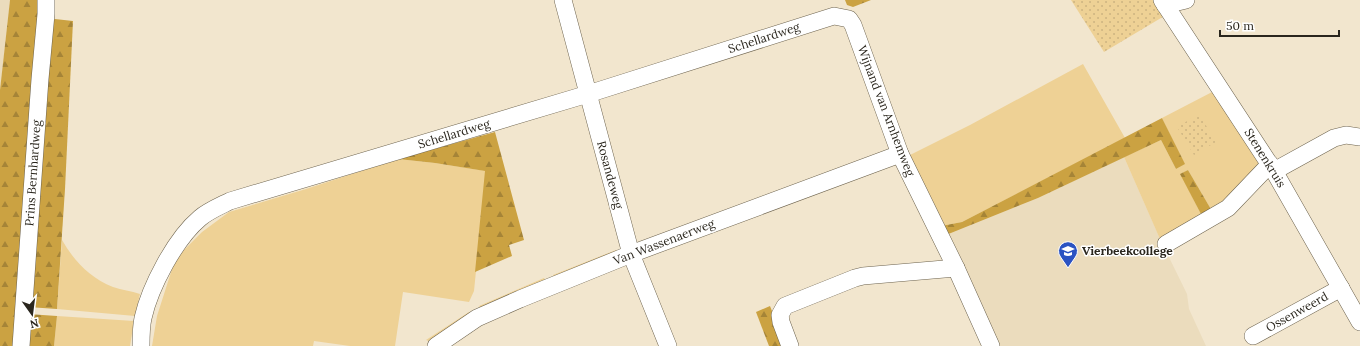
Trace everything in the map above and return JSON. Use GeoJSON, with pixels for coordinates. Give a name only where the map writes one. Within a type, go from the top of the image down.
{"type":"FeatureCollection","features":[{"type":"Feature","properties":{"kind":"street","name":"Prins Bernhardweg"},"geometry":{"type":"LineString","coordinates":[[21,346],[46,0]]}},
{"type":"Feature","properties":{"kind":"street","name":"Rosandeweg"},"geometry":{"type":"LineString","coordinates":[[563,0],[631,254],[668,346]]}},
{"type":"Feature","properties":{"kind":"street"},"geometry":{"type":"LineString","coordinates":[[1163,2],[1186,0]]}},
{"type":"Feature","properties":{"kind":"street","name":"Stenenkruis"},"geometry":{"type":"LineString","coordinates":[[1163,2],[1272,167],[1360,322]]}},
{"type":"Feature","properties":{"kind":"street","name":"Schellardweg"},"geometry":{"type":"LineString","coordinates":[[141,346],[143,320],[152,292],[175,246],[200,217],[230,201],[588,94],[834,16],[849,19]]}},
{"type":"Feature","properties":{"kind":"street","name":"Wijnand van Arnhemweg"},"geometry":{"type":"LineString","coordinates":[[849,19],[853,25],[900,154],[956,268],[991,346]]}},
{"type":"Feature","properties":{"kind":"street"},"geometry":{"type":"LineString","coordinates":[[1166,244],[1228,208],[1272,167],[1334,138],[1346,135],[1360,137]]}},
{"type":"Feature","properties":{"kind":"street","name":"Van Wassenaerweg"},"geometry":{"type":"LineString","coordinates":[[436,346],[477,318],[520,299],[631,254],[900,154]]}},
{"type":"Feature","properties":{"kind":"street"},"geometry":{"type":"LineString","coordinates":[[790,346],[780,315],[785,306],[863,276],[956,268]]}},
{"type":"Feature","properties":{"kind":"street","name":"Ossenweerd"},"geometry":{"type":"LineString","coordinates":[[1253,336],[1341,288]]}},
{"type":"Feature","properties":{"kind":"shaded area"},"geometry":{"type":"Polygon","coordinates":[[[0,0],[10,0],[0,90],[0,0]]]}},
{"type":"Feature","properties":{"kind":"shaded area"},"geometry":{"type":"Polygon","coordinates":[[[1071,0],[1156,0],[1166,15],[1104,52],[1071,0]]]}},
{"type":"Feature","properties":{"kind":"shaded area"},"geometry":{"type":"Polygon","coordinates":[[[1083,64],[1125,138],[962,222],[941,226],[908,156],[970,125],[1083,64]]]}},
{"type":"Feature","properties":{"kind":"shaded area"},"geometry":{"type":"Polygon","coordinates":[[[1214,91],[1261,164],[1225,203],[1212,211],[1188,170],[1181,174],[1202,216],[1160,239],[1124,157],[1161,140],[1176,169],[1184,164],[1162,118],[1214,91]]]}},
{"type":"Feature","properties":{"kind":"shaded area"},"geometry":{"type":"Polygon","coordinates":[[[1199,114],[1216,142],[1194,155],[1177,127],[1199,114]]]}},
{"type":"Feature","properties":{"kind":"shaded area","name":"Vierbeekcollege"},"geometry":{"type":"Polygon","coordinates":[[[1124,157],[1162,243],[1187,294],[1189,309],[1206,346],[997,346],[946,235],[1038,198],[1124,157]]]}},
{"type":"Feature","properties":{"kind":"shaded area"},"geometry":{"type":"Polygon","coordinates":[[[398,159],[486,171],[474,291],[469,302],[403,292],[395,346],[350,346],[314,341],[313,346],[152,346],[157,316],[173,266],[180,254],[202,232],[229,212],[398,159]]]}},
{"type":"Feature","properties":{"kind":"shaded area"},"geometry":{"type":"Polygon","coordinates":[[[62,240],[77,262],[97,279],[113,287],[140,294],[135,316],[57,309],[62,240]]]}},
{"type":"Feature","properties":{"kind":"shaded area"},"geometry":{"type":"Polygon","coordinates":[[[616,250],[616,252],[554,277],[553,275],[616,250]]]}},
{"type":"Feature","properties":{"kind":"shaded area"},"geometry":{"type":"Polygon","coordinates":[[[544,278],[545,280],[481,309],[479,306],[544,278]]]}},
{"type":"Feature","properties":{"kind":"shaded area"},"geometry":{"type":"Polygon","coordinates":[[[469,312],[470,314],[431,342],[426,340],[469,312]]]}},
{"type":"Feature","properties":{"kind":"shaded area"},"geometry":{"type":"Polygon","coordinates":[[[57,316],[134,321],[130,346],[54,346],[57,316]]]}},
{"type":"Feature","properties":{"kind":"green space"},"geometry":{"type":"Polygon","coordinates":[[[10,0],[37,0],[41,11],[15,346],[0,346],[0,90],[10,0]]]}},
{"type":"Feature","properties":{"kind":"green space"},"geometry":{"type":"Polygon","coordinates":[[[845,0],[871,0],[853,7],[847,5],[845,0]]]}},
{"type":"Feature","properties":{"kind":"green space"},"geometry":{"type":"Polygon","coordinates":[[[55,19],[73,21],[65,189],[57,309],[28,307],[51,21],[55,19]]]}},
{"type":"Feature","properties":{"kind":"green space"},"geometry":{"type":"Polygon","coordinates":[[[1162,118],[1185,164],[1176,169],[1161,140],[1038,198],[946,235],[941,226],[962,222],[1162,118]]]}},
{"type":"Feature","properties":{"kind":"green space"},"geometry":{"type":"Polygon","coordinates":[[[495,132],[524,240],[509,245],[512,256],[475,272],[485,171],[398,159],[495,132]]]}},
{"type":"Feature","properties":{"kind":"green space"},"geometry":{"type":"Polygon","coordinates":[[[1188,170],[1212,211],[1202,216],[1180,174],[1188,170]]]}},
{"type":"Feature","properties":{"kind":"green space"},"geometry":{"type":"Polygon","coordinates":[[[770,306],[786,346],[769,346],[756,312],[770,306]]]}},
{"type":"Feature","properties":{"kind":"green space"},"geometry":{"type":"Polygon","coordinates":[[[28,314],[57,316],[54,346],[26,346],[28,314]]]}},
{"type":"Feature","properties":{"kind":"place","name":"Vierbeekcollege"},"geometry":{"type":"Point","coordinates":[1068,268]}}]}
